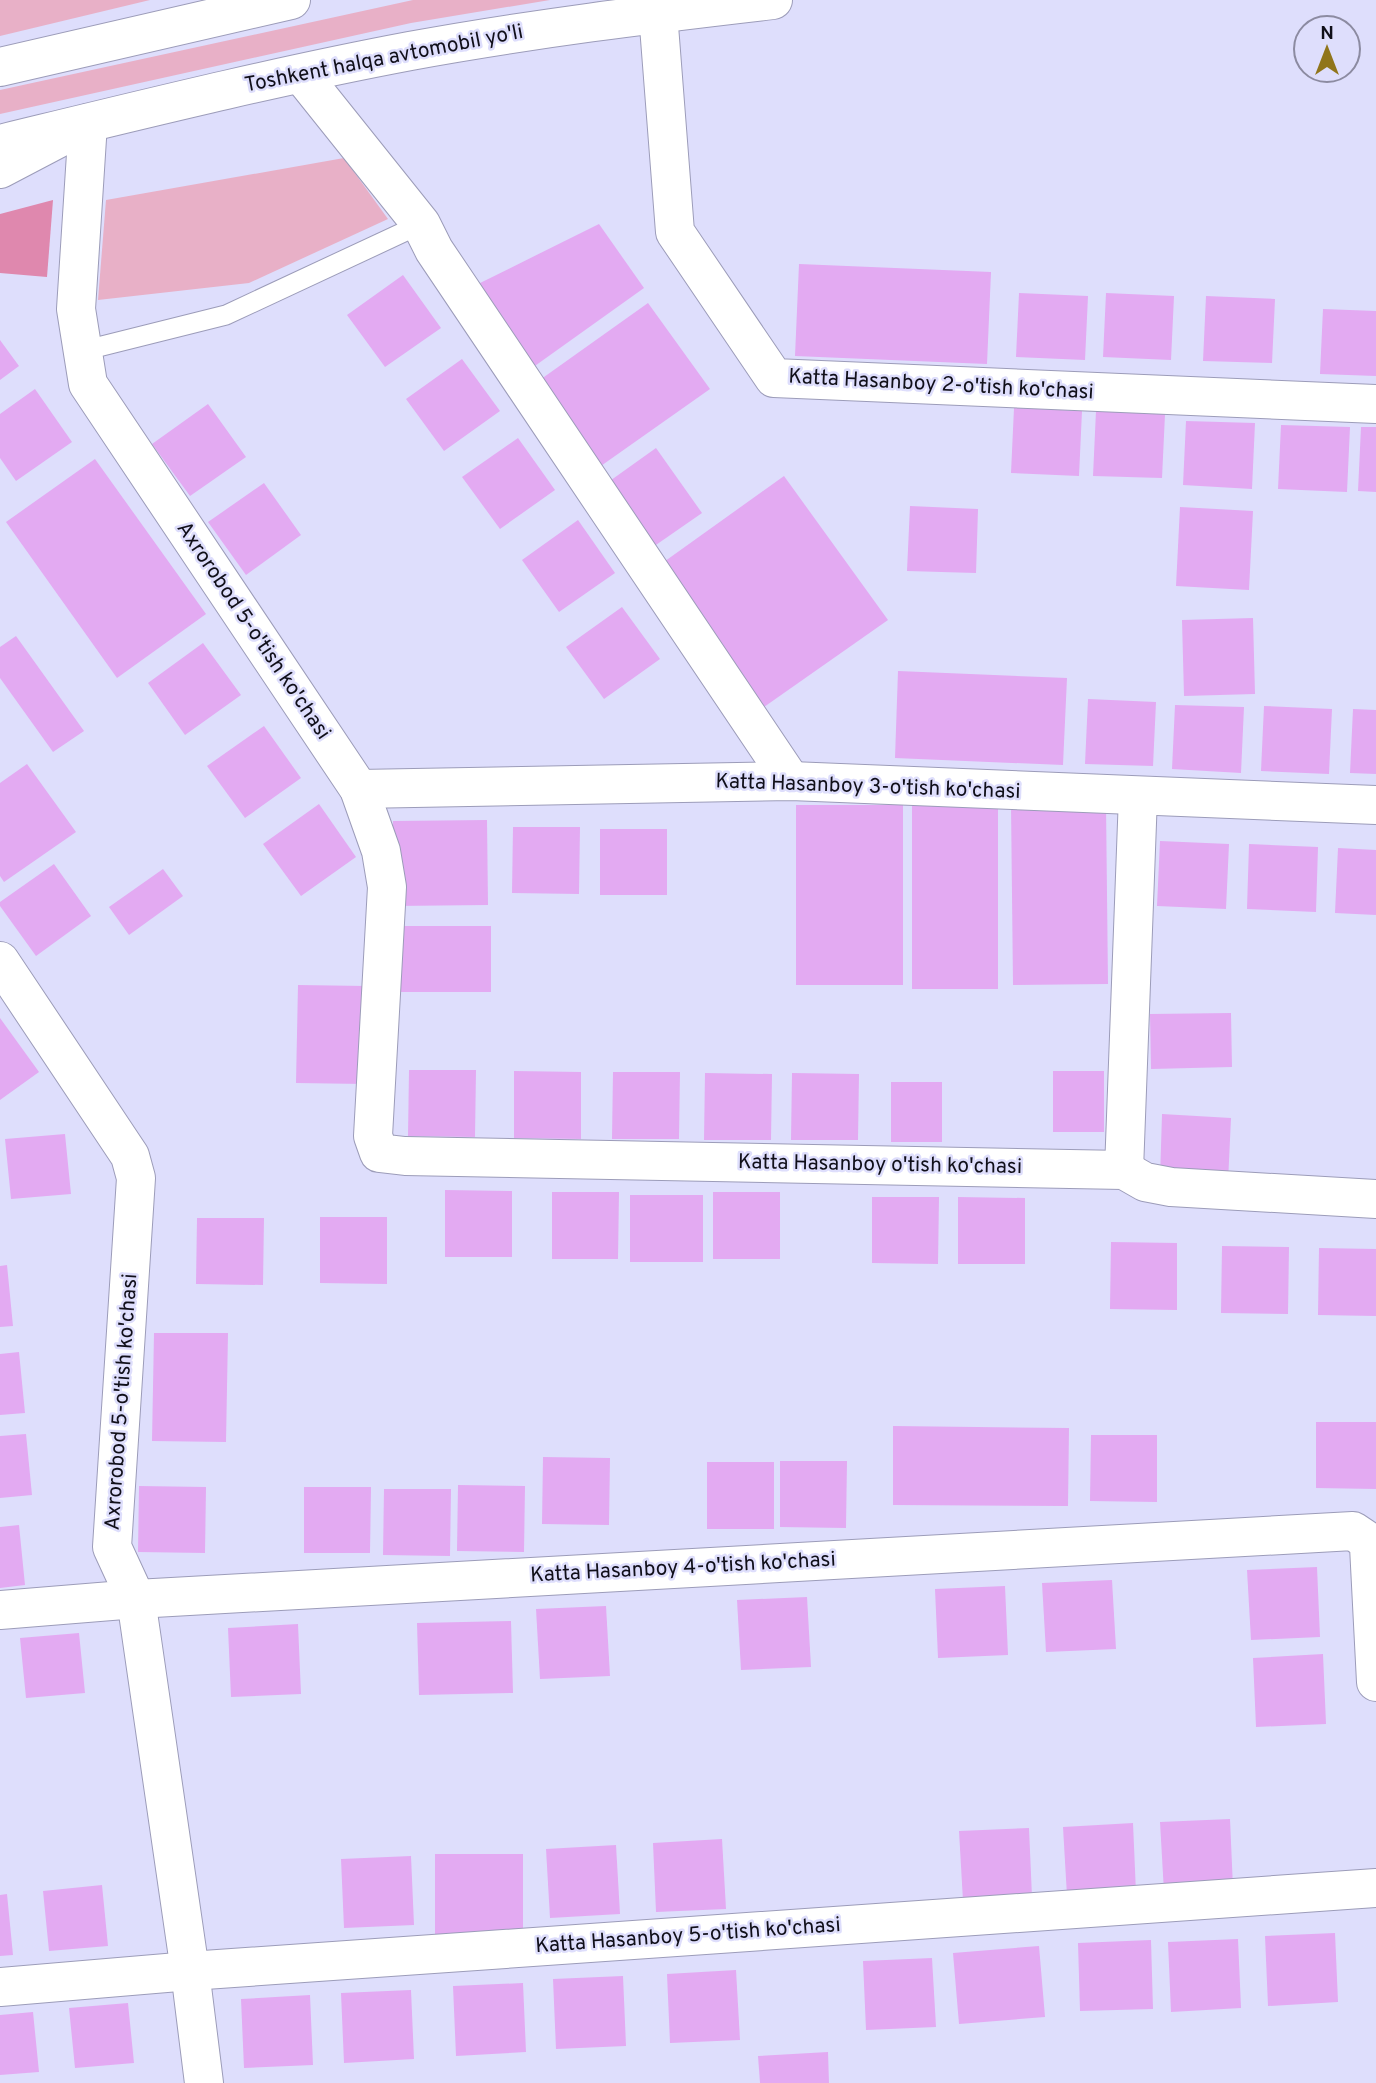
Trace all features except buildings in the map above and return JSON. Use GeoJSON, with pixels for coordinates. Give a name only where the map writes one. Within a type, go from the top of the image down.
{"type":"FeatureCollection","features":[{"type":"Feature","properties":{"kind":"main road"},"geometry":{"type":"LineString","coordinates":[[0,67],[291,0]]}},
{"type":"Feature","properties":{"kind":"main road","name":"Toshkent halqa avtomobil yo'li"},"geometry":{"type":"LineString","coordinates":[[0,144],[409,51],[597,21],[773,0]]}},
{"type":"Feature","properties":{"kind":"main road","name":"Katta Hasanboy 2-o'tish ko'chasi"},"geometry":{"type":"LineString","coordinates":[[658,13],[675,232],[774,378],[1376,404]]}},
{"type":"Feature","properties":{"kind":"main road"},"geometry":{"type":"LineString","coordinates":[[301,74],[421,224],[434,250],[791,781]]}},
{"type":"Feature","properties":{"kind":"main road"},"geometry":{"type":"LineString","coordinates":[[0,169],[88,123]]}},
{"type":"Feature","properties":{"kind":"main road","name":"Axrorobod 5-o'tish ko'chasi"},"geometry":{"type":"LineString","coordinates":[[88,123],[76,309],[88,384],[359,789],[381,851],[387,887],[373,1136],[379,1153]]}},
{"type":"Feature","properties":{"kind":"main road","name":"Katta Hasanboy 3-o'tish ko'chasi"},"geometry":{"type":"LineString","coordinates":[[359,789],[791,781],[1376,805]]}},
{"type":"Feature","properties":{"kind":"main road"},"geometry":{"type":"LineString","coordinates":[[1124,1170],[1138,796]]}},
{"type":"Feature","properties":{"kind":"main road","name":"Axrorobod 5-o'tish ko'chasi"},"geometry":{"type":"LineString","coordinates":[[0,961],[130,1156],[136,1178],[112,1547],[136,1599],[204,2083]]}},
{"type":"Feature","properties":{"kind":"main road","name":"Katta Hasanboy o'tish ko'chasi"},"geometry":{"type":"LineString","coordinates":[[379,1153],[405,1156],[1124,1170],[1145,1182],[1171,1187],[1376,1199]]}},
{"type":"Feature","properties":{"kind":"main road","name":"Katta Hasanboy 4-o'tish ko'chasi"},"geometry":{"type":"LineString","coordinates":[[0,1610],[136,1599],[1353,1531],[1369,1545],[1375,1657]]}},
{"type":"Feature","properties":{"kind":"main road","name":"Katta Hasanboy 5-o'tish ko'chasi"},"geometry":{"type":"LineString","coordinates":[[0,1987],[190,1971],[1376,1888]]}},
{"type":"Feature","properties":{"kind":"lane"},"geometry":{"type":"LineString","coordinates":[[82,351],[226,315],[421,224]]}},
{"type":"Feature","properties":{"kind":"shaded area"},"geometry":{"type":"Polygon","coordinates":[[[0,0],[150,0],[0,36],[0,0]]]}},
{"type":"Feature","properties":{"kind":"shaded area"},"geometry":{"type":"Polygon","coordinates":[[[413,0],[550,0],[411,23],[0,114],[0,90],[413,0]]]}},
{"type":"Feature","properties":{"kind":"shaded area"},"geometry":{"type":"Polygon","coordinates":[[[344,158],[388,219],[249,283],[98,300],[106,200],[344,158]]]}},
{"type":"Feature","properties":{"kind":"shaded area"},"geometry":{"type":"Polygon","coordinates":[[[53,200],[47,277],[0,273],[0,214],[53,200]]]}}]}
